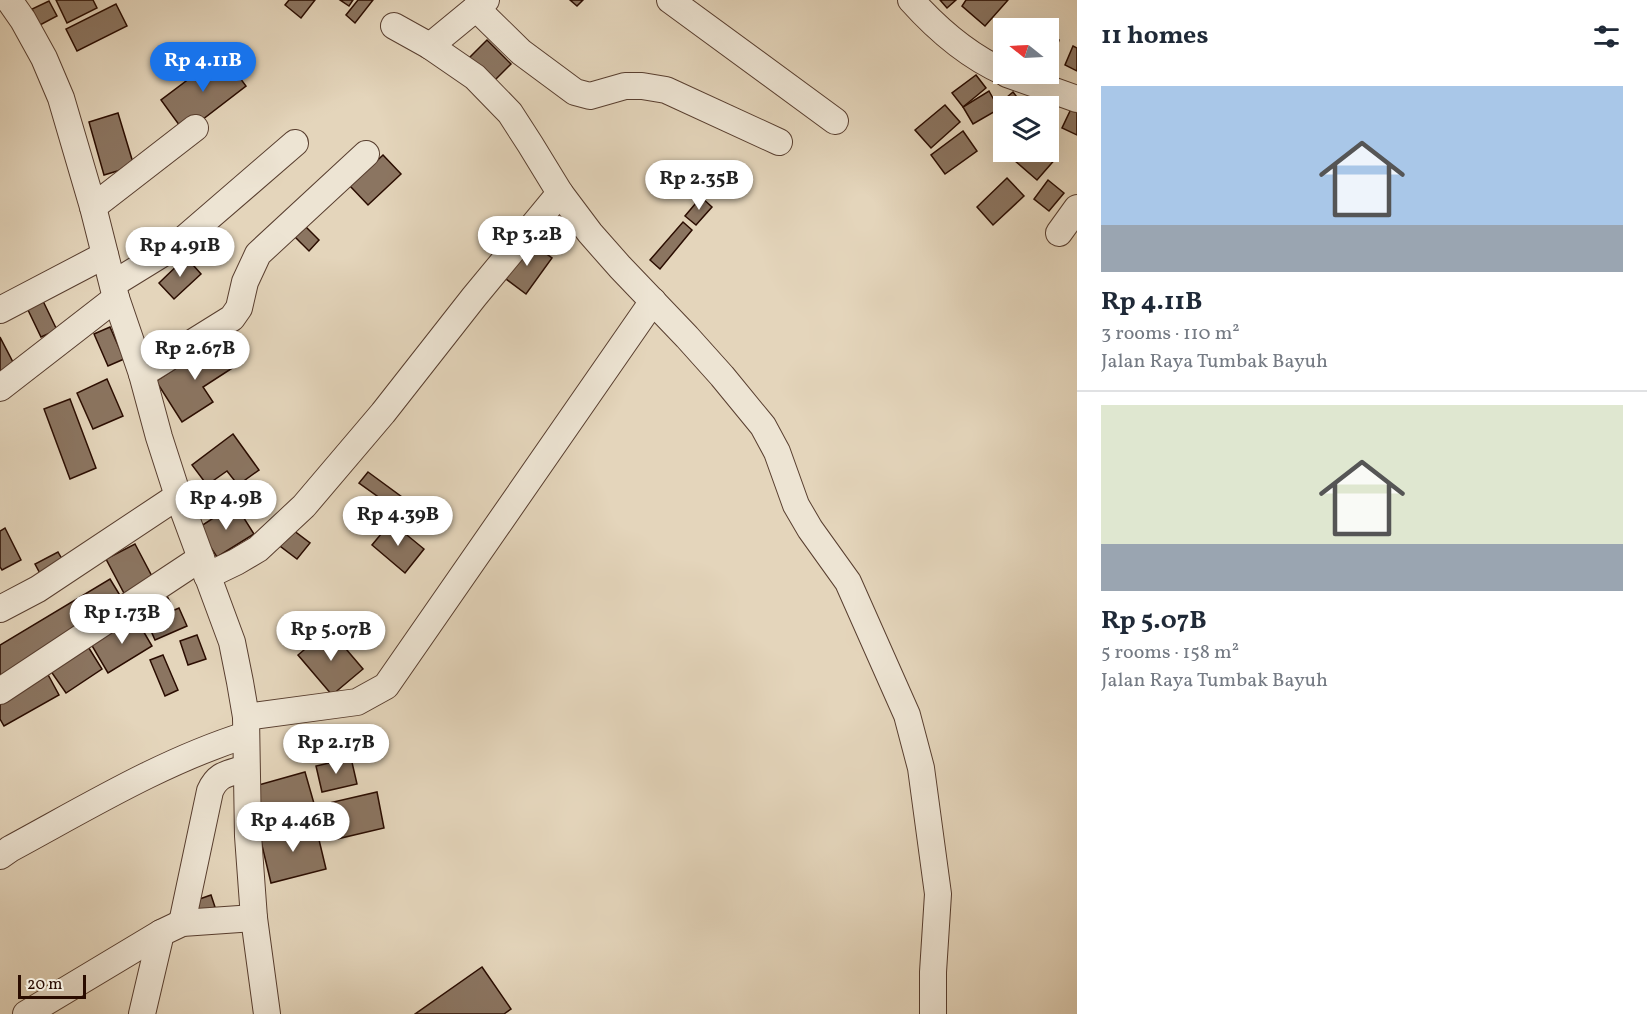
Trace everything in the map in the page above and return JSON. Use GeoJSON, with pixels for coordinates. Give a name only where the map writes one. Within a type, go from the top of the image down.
{"type":"FeatureCollection","features":[{"type":"Feature","properties":{"kind":"street"},"geometry":{"type":"LineString","coordinates":[[9,0],[44,58],[61,98],[159,437],[178,496],[232,642],[246,726],[248,836],[254,918],[267,1014]]}},
{"type":"Feature","properties":{"kind":"street"},"geometry":{"type":"LineString","coordinates":[[670,0],[835,121]]}},
{"type":"Feature","properties":{"kind":"street"},"geometry":{"type":"LineString","coordinates":[[911,0],[972,56],[993,67]]}},
{"type":"Feature","properties":{"kind":"street"},"geometry":{"type":"LineString","coordinates":[[430,46],[481,4],[521,52],[575,92],[590,96],[625,86],[666,90],[778,142]]}},
{"type":"Feature","properties":{"kind":"street"},"geometry":{"type":"LineString","coordinates":[[394,26],[430,46],[475,77],[510,112],[560,193],[590,233],[722,376],[763,426],[777,452],[796,505],[810,529],[848,582],[907,715],[921,768],[938,894],[933,1014]]}},
{"type":"Feature","properties":{"kind":"street"},"geometry":{"type":"LineString","coordinates":[[1035,84],[1077,99]]}},
{"type":"Feature","properties":{"kind":"street"},"geometry":{"type":"LineString","coordinates":[[93,207],[195,128]]}},
{"type":"Feature","properties":{"kind":"street"},"geometry":{"type":"LineString","coordinates":[[0,388],[115,291],[178,244],[295,143]]}},
{"type":"Feature","properties":{"kind":"street"},"geometry":{"type":"LineString","coordinates":[[141,374],[232,318],[239,308],[245,282],[258,254],[366,154]]}},
{"type":"Feature","properties":{"kind":"street"},"geometry":{"type":"LineString","coordinates":[[0,691],[204,567],[236,562],[258,549],[304,506],[383,413],[560,193]]}},
{"type":"Feature","properties":{"kind":"street"},"geometry":{"type":"LineString","coordinates":[[1059,233],[1077,208]]}},
{"type":"Feature","properties":{"kind":"street"},"geometry":{"type":"LineString","coordinates":[[0,310],[105,255]]}},
{"type":"Feature","properties":{"kind":"street"},"geometry":{"type":"LineString","coordinates":[[0,856],[147,775],[215,744],[246,726],[357,702],[386,686],[653,302]]}},
{"type":"Feature","properties":{"kind":"street"},"geometry":{"type":"LineString","coordinates":[[0,609],[38,589],[178,496]]}},
{"type":"Feature","properties":{"kind":"street"},"geometry":{"type":"LineString","coordinates":[[142,1014],[171,928],[214,781],[223,775],[246,768]]}},
{"type":"Feature","properties":{"kind":"street"},"geometry":{"type":"LineString","coordinates":[[26,1014],[171,928],[254,918]]}},
{"type":"Feature","properties":{"kind":"building"},"geometry":{"type":"Polygon","coordinates":[[[56,0],[93,0],[97,8],[67,23],[56,0]]]}},
{"type":"Feature","properties":{"kind":"building"},"geometry":{"type":"Polygon","coordinates":[[[289,0],[315,0],[301,18],[285,5],[289,0]]]}},
{"type":"Feature","properties":{"kind":"building"},"geometry":{"type":"Polygon","coordinates":[[[340,0],[353,0],[349,6],[340,0]]]}},
{"type":"Feature","properties":{"kind":"building"},"geometry":{"type":"Polygon","coordinates":[[[358,0],[373,0],[355,23],[346,15],[358,0]]]}},
{"type":"Feature","properties":{"kind":"building"},"geometry":{"type":"Polygon","coordinates":[[[570,0],[583,0],[577,6],[570,0]]]}},
{"type":"Feature","properties":{"kind":"building"},"geometry":{"type":"Polygon","coordinates":[[[940,0],[956,0],[947,8],[940,0]]]}},
{"type":"Feature","properties":{"kind":"building"},"geometry":{"type":"Polygon","coordinates":[[[966,0],[1008,0],[985,26],[962,6],[966,0]]]}},
{"type":"Feature","properties":{"kind":"building"},"geometry":{"type":"Polygon","coordinates":[[[49,1],[57,16],[40,25],[32,9],[49,1]]]}},
{"type":"Feature","properties":{"kind":"building"},"geometry":{"type":"Polygon","coordinates":[[[116,4],[127,26],[77,51],[66,29],[116,4]]]}},
{"type":"Feature","properties":{"kind":"building"},"geometry":{"type":"Polygon","coordinates":[[[487,40],[511,64],[491,84],[467,60],[487,40]]]}},
{"type":"Feature","properties":{"kind":"building"},"geometry":{"type":"Polygon","coordinates":[[[1073,46],[1077,48],[1077,71],[1065,65],[1073,46]]]}},
{"type":"Feature","properties":{"kind":"building"},"geometry":{"type":"Polygon","coordinates":[[[222,54],[246,86],[185,133],[161,100],[222,54]]]}},
{"type":"Feature","properties":{"kind":"building"},"geometry":{"type":"Polygon","coordinates":[[[976,75],[986,88],[963,107],[952,93],[976,75]]]}},
{"type":"Feature","properties":{"kind":"building"},"geometry":{"type":"Polygon","coordinates":[[[989,91],[993,98],[993,112],[973,124],[963,107],[989,91]]]}},
{"type":"Feature","properties":{"kind":"building"},"geometry":{"type":"Polygon","coordinates":[[[945,105],[960,122],[931,148],[915,130],[945,105]]]}},
{"type":"Feature","properties":{"kind":"building"},"geometry":{"type":"Polygon","coordinates":[[[1071,109],[1077,112],[1077,135],[1062,128],[1071,109]]]}},
{"type":"Feature","properties":{"kind":"building"},"geometry":{"type":"Polygon","coordinates":[[[118,113],[134,166],[104,175],[89,122],[118,113]]]}},
{"type":"Feature","properties":{"kind":"building"},"geometry":{"type":"Polygon","coordinates":[[[963,131],[977,151],[945,174],[931,155],[963,131]]]}},
{"type":"Feature","properties":{"kind":"building"},"geometry":{"type":"Polygon","coordinates":[[[383,155],[401,174],[368,205],[350,186],[383,155]]]}},
{"type":"Feature","properties":{"kind":"building"},"geometry":{"type":"Polygon","coordinates":[[[1016,162],[1053,162],[1037,180],[1016,162]]]}},
{"type":"Feature","properties":{"kind":"building"},"geometry":{"type":"Polygon","coordinates":[[[1007,178],[1024,196],[993,225],[977,207],[1007,178]]]}},
{"type":"Feature","properties":{"kind":"building"},"geometry":{"type":"Polygon","coordinates":[[[1048,180],[1064,193],[1049,211],[1034,199],[1048,180]]]}},
{"type":"Feature","properties":{"kind":"building"},"geometry":{"type":"Polygon","coordinates":[[[701,197],[712,207],[696,225],[685,216],[701,197]]]}},
{"type":"Feature","properties":{"kind":"building"},"geometry":{"type":"Polygon","coordinates":[[[301,222],[319,240],[309,251],[291,233],[301,222]]]}},
{"type":"Feature","properties":{"kind":"building"},"geometry":{"type":"Polygon","coordinates":[[[683,222],[692,230],[660,269],[650,260],[683,222]]]}},
{"type":"Feature","properties":{"kind":"building"},"geometry":{"type":"Polygon","coordinates":[[[529,241],[552,258],[526,294],[502,276],[529,241]]]}},
{"type":"Feature","properties":{"kind":"building"},"geometry":{"type":"Polygon","coordinates":[[[186,257],[201,274],[174,299],[159,283],[186,257]]]}},
{"type":"Feature","properties":{"kind":"building"},"geometry":{"type":"Polygon","coordinates":[[[43,301],[57,330],[41,337],[27,308],[43,301]]]}},
{"type":"Feature","properties":{"kind":"building"},"geometry":{"type":"Polygon","coordinates":[[[110,327],[124,359],[108,366],[94,334],[110,327]]]}},
{"type":"Feature","properties":{"kind":"building"},"geometry":{"type":"Polygon","coordinates":[[[0,337],[14,364],[0,376],[0,337]]]}},
{"type":"Feature","properties":{"kind":"building"},"geometry":{"type":"Polygon","coordinates":[[[218,341],[234,367],[203,387],[213,402],[182,422],[156,381],[218,341]]]}},
{"type":"Feature","properties":{"kind":"building"},"geometry":{"type":"Polygon","coordinates":[[[107,379],[123,416],[93,429],[77,393],[107,379]]]}},
{"type":"Feature","properties":{"kind":"building"},"geometry":{"type":"Polygon","coordinates":[[[70,399],[96,468],[70,479],[44,409],[70,399]]]}},
{"type":"Feature","properties":{"kind":"building"},"geometry":{"type":"Polygon","coordinates":[[[233,434],[259,470],[238,485],[227,471],[207,485],[192,465],[233,434]]]}},
{"type":"Feature","properties":{"kind":"building"},"geometry":{"type":"Polygon","coordinates":[[[368,472],[406,500],[398,511],[359,483],[368,472]]]}},
{"type":"Feature","properties":{"kind":"building"},"geometry":{"type":"Polygon","coordinates":[[[235,504],[254,534],[217,557],[198,528],[235,504]]]}},
{"type":"Feature","properties":{"kind":"building"},"geometry":{"type":"Polygon","coordinates":[[[391,522],[424,549],[405,573],[372,545],[391,522]]]}},
{"type":"Feature","properties":{"kind":"building"},"geometry":{"type":"Polygon","coordinates":[[[289,527],[310,543],[297,559],[276,543],[289,527]]]}},
{"type":"Feature","properties":{"kind":"building"},"geometry":{"type":"Polygon","coordinates":[[[5,528],[21,560],[2,570],[0,567],[0,531],[5,528]]]}},
{"type":"Feature","properties":{"kind":"building"},"geometry":{"type":"Polygon","coordinates":[[[135,544],[155,582],[126,597],[106,559],[135,544]]]}},
{"type":"Feature","properties":{"kind":"building"},"geometry":{"type":"Polygon","coordinates":[[[58,552],[66,566],[43,579],[35,564],[58,552]]]}},
{"type":"Feature","properties":{"kind":"building"},"geometry":{"type":"Polygon","coordinates":[[[110,579],[124,602],[0,676],[0,645],[110,579]]]}},
{"type":"Feature","properties":{"kind":"building"},"geometry":{"type":"Polygon","coordinates":[[[166,594],[172,606],[143,619],[138,608],[166,594]]]}},
{"type":"Feature","properties":{"kind":"building"},"geometry":{"type":"Polygon","coordinates":[[[179,608],[187,626],[155,640],[147,622],[179,608]]]}},
{"type":"Feature","properties":{"kind":"building"},"geometry":{"type":"Polygon","coordinates":[[[135,617],[152,646],[108,673],[91,644],[135,617]]]}},
{"type":"Feature","properties":{"kind":"building"},"geometry":{"type":"Polygon","coordinates":[[[329,629],[363,669],[332,695],[298,655],[329,629]]]}},
{"type":"Feature","properties":{"kind":"building"},"geometry":{"type":"Polygon","coordinates":[[[197,635],[206,659],[188,665],[180,641],[197,635]]]}},
{"type":"Feature","properties":{"kind":"building"},"geometry":{"type":"Polygon","coordinates":[[[87,645],[102,669],[66,693],[50,670],[87,645]]]}},
{"type":"Feature","properties":{"kind":"building"},"geometry":{"type":"Polygon","coordinates":[[[163,655],[178,690],[165,696],[150,660],[163,655]]]}},
{"type":"Feature","properties":{"kind":"building"},"geometry":{"type":"Polygon","coordinates":[[[46,671],[59,695],[4,726],[0,719],[0,697],[46,671]]]}},
{"type":"Feature","properties":{"kind":"building"},"geometry":{"type":"Polygon","coordinates":[[[351,758],[357,784],[322,792],[316,766],[351,758]]]}},
{"type":"Feature","properties":{"kind":"building"},"geometry":{"type":"Polygon","coordinates":[[[305,772],[317,814],[267,828],[255,786],[305,772]]]}},
{"type":"Feature","properties":{"kind":"building"},"geometry":{"type":"Polygon","coordinates":[[[377,792],[384,828],[337,839],[329,803],[377,792]]]}},
{"type":"Feature","properties":{"kind":"building"},"geometry":{"type":"Polygon","coordinates":[[[315,823],[326,869],[271,883],[260,837],[315,823]]]}},
{"type":"Feature","properties":{"kind":"building"},"geometry":{"type":"Polygon","coordinates":[[[211,895],[215,907],[195,914],[191,902],[211,895]]]}},
{"type":"Feature","properties":{"kind":"building"},"geometry":{"type":"Polygon","coordinates":[[[482,967],[511,1009],[504,1014],[415,1014],[482,967]]]}}]}
